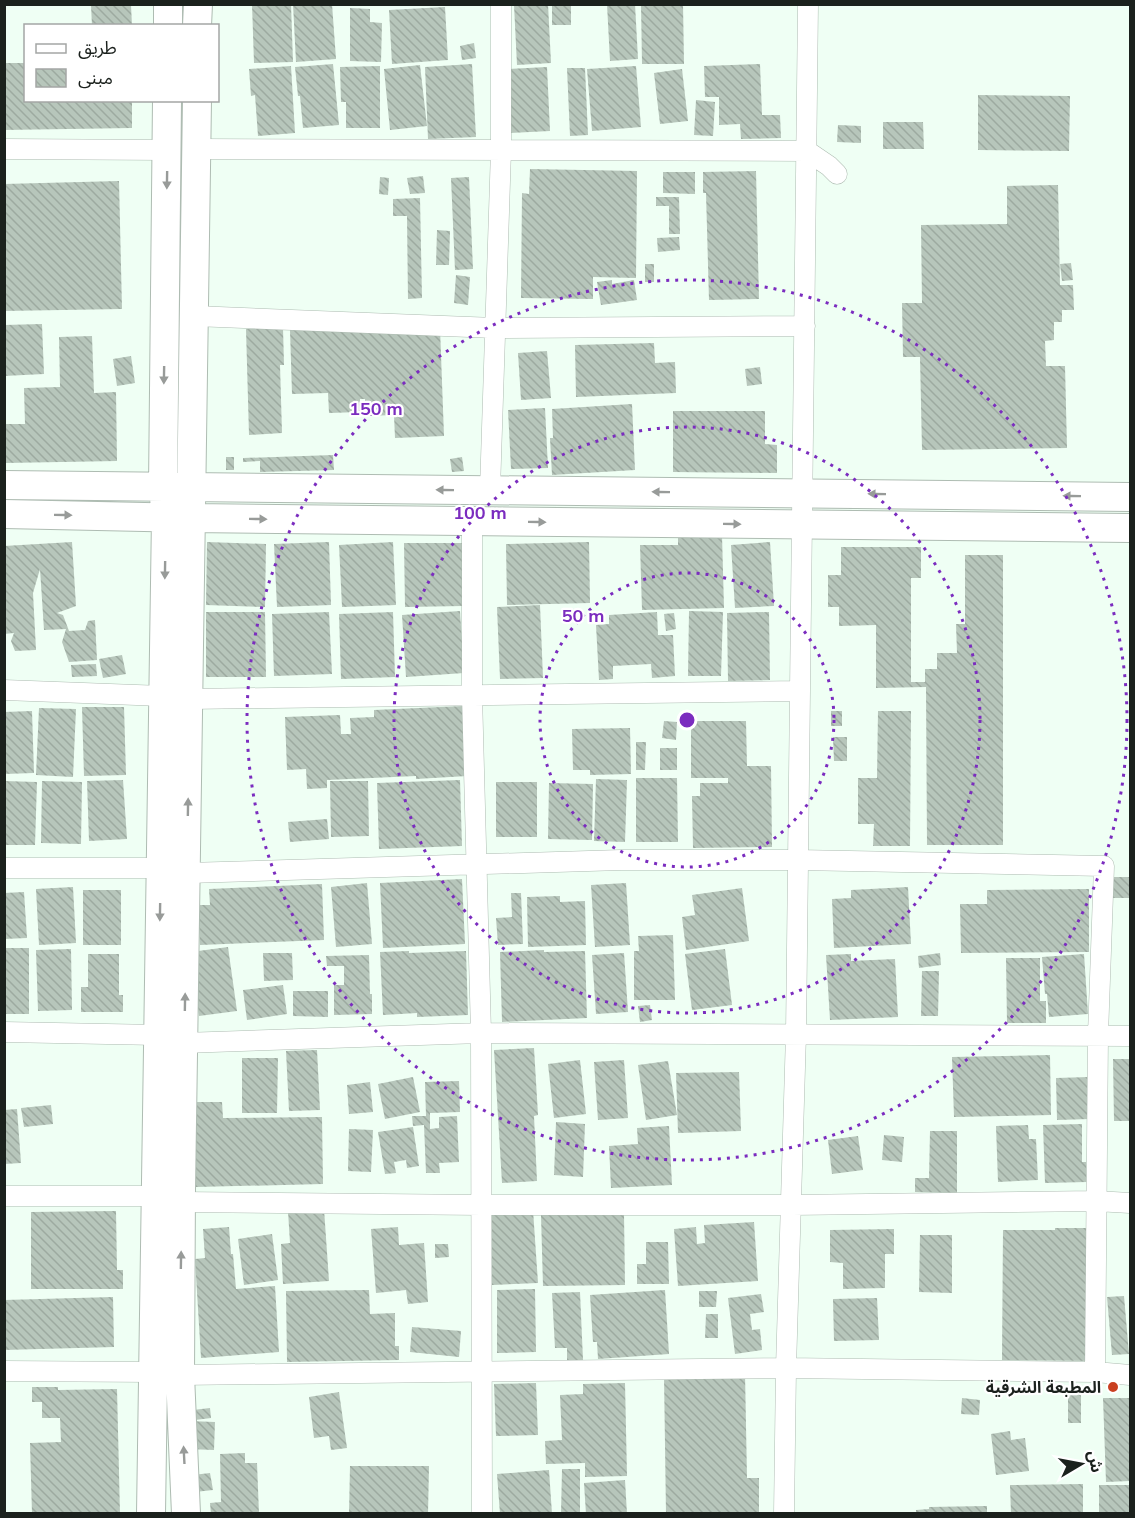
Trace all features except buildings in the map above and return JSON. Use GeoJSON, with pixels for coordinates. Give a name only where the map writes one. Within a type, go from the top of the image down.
{"type":"FeatureCollection","features":[{"type":"Feature","properties":{"kind":"street"},"geometry":{"type":"LineString","coordinates":[[168,4],[168,24]]}},
{"type":"Feature","properties":{"kind":"street"},"geometry":{"type":"LineString","coordinates":[[198,4],[198,24]]}},
{"type":"Feature","properties":{"kind":"street"},"geometry":{"type":"LineString","coordinates":[[490,490],[501,150],[501,4]]}},
{"type":"Feature","properties":{"kind":"street"},"geometry":{"type":"LineString","coordinates":[[784,1514],[796,1034],[808,4]]}},
{"type":"Feature","properties":{"kind":"street"},"geometry":{"type":"LineString","coordinates":[[167,102],[167,150],[157,298],[163,487],[178,518]]}},
{"type":"Feature","properties":{"kind":"street"},"geometry":{"type":"LineString","coordinates":[[152,1514],[167,1374],[178,518],[192,487],[197,102]]}},
{"type":"Feature","properties":{"kind":"street"},"geometry":{"type":"LineString","coordinates":[[4,149],[167,150]]}},
{"type":"Feature","properties":{"kind":"street"},"geometry":{"type":"LineString","coordinates":[[197,149],[807,151],[837,174]]}},
{"type":"Feature","properties":{"kind":"street"},"geometry":{"type":"LineString","coordinates":[[194,316],[495,327],[805,326]]}},
{"type":"Feature","properties":{"kind":"street"},"geometry":{"type":"LineString","coordinates":[[4,485],[1131,497]]}},
{"type":"Feature","properties":{"kind":"street"},"geometry":{"type":"LineString","coordinates":[[4,514],[178,518],[1131,528]]}},
{"type":"Feature","properties":{"kind":"street"},"geometry":{"type":"LineString","coordinates":[[472,521],[472,695],[481,1034],[482,1514]]}},
{"type":"Feature","properties":{"kind":"street"},"geometry":{"type":"LineString","coordinates":[[4,690],[176,698],[801,690]]}},
{"type":"Feature","properties":{"kind":"street"},"geometry":{"type":"LineString","coordinates":[[4,868],[174,871],[621,860],[798,860],[1104,866],[1098,1035],[1095,1372]]}},
{"type":"Feature","properties":{"kind":"street"},"geometry":{"type":"LineString","coordinates":[[4,1032],[171,1039],[481,1034],[1131,1036]]}},
{"type":"Feature","properties":{"kind":"street"},"geometry":{"type":"LineString","coordinates":[[4,1196],[169,1195],[482,1205],[792,1205],[1096,1201],[1131,1203]]}},
{"type":"Feature","properties":{"kind":"street"},"geometry":{"type":"LineString","coordinates":[[4,1371],[167,1374],[786,1368],[1095,1372],[1131,1375]]}},
{"type":"Feature","properties":{"kind":"street"},"geometry":{"type":"LineString","coordinates":[[167,1374],[186,1514]]}},
{"type":"Feature","properties":{"kind":"place","name":"المطبعة الشرقية"},"geometry":{"type":"Point","coordinates":[1113,1387]}}]}
